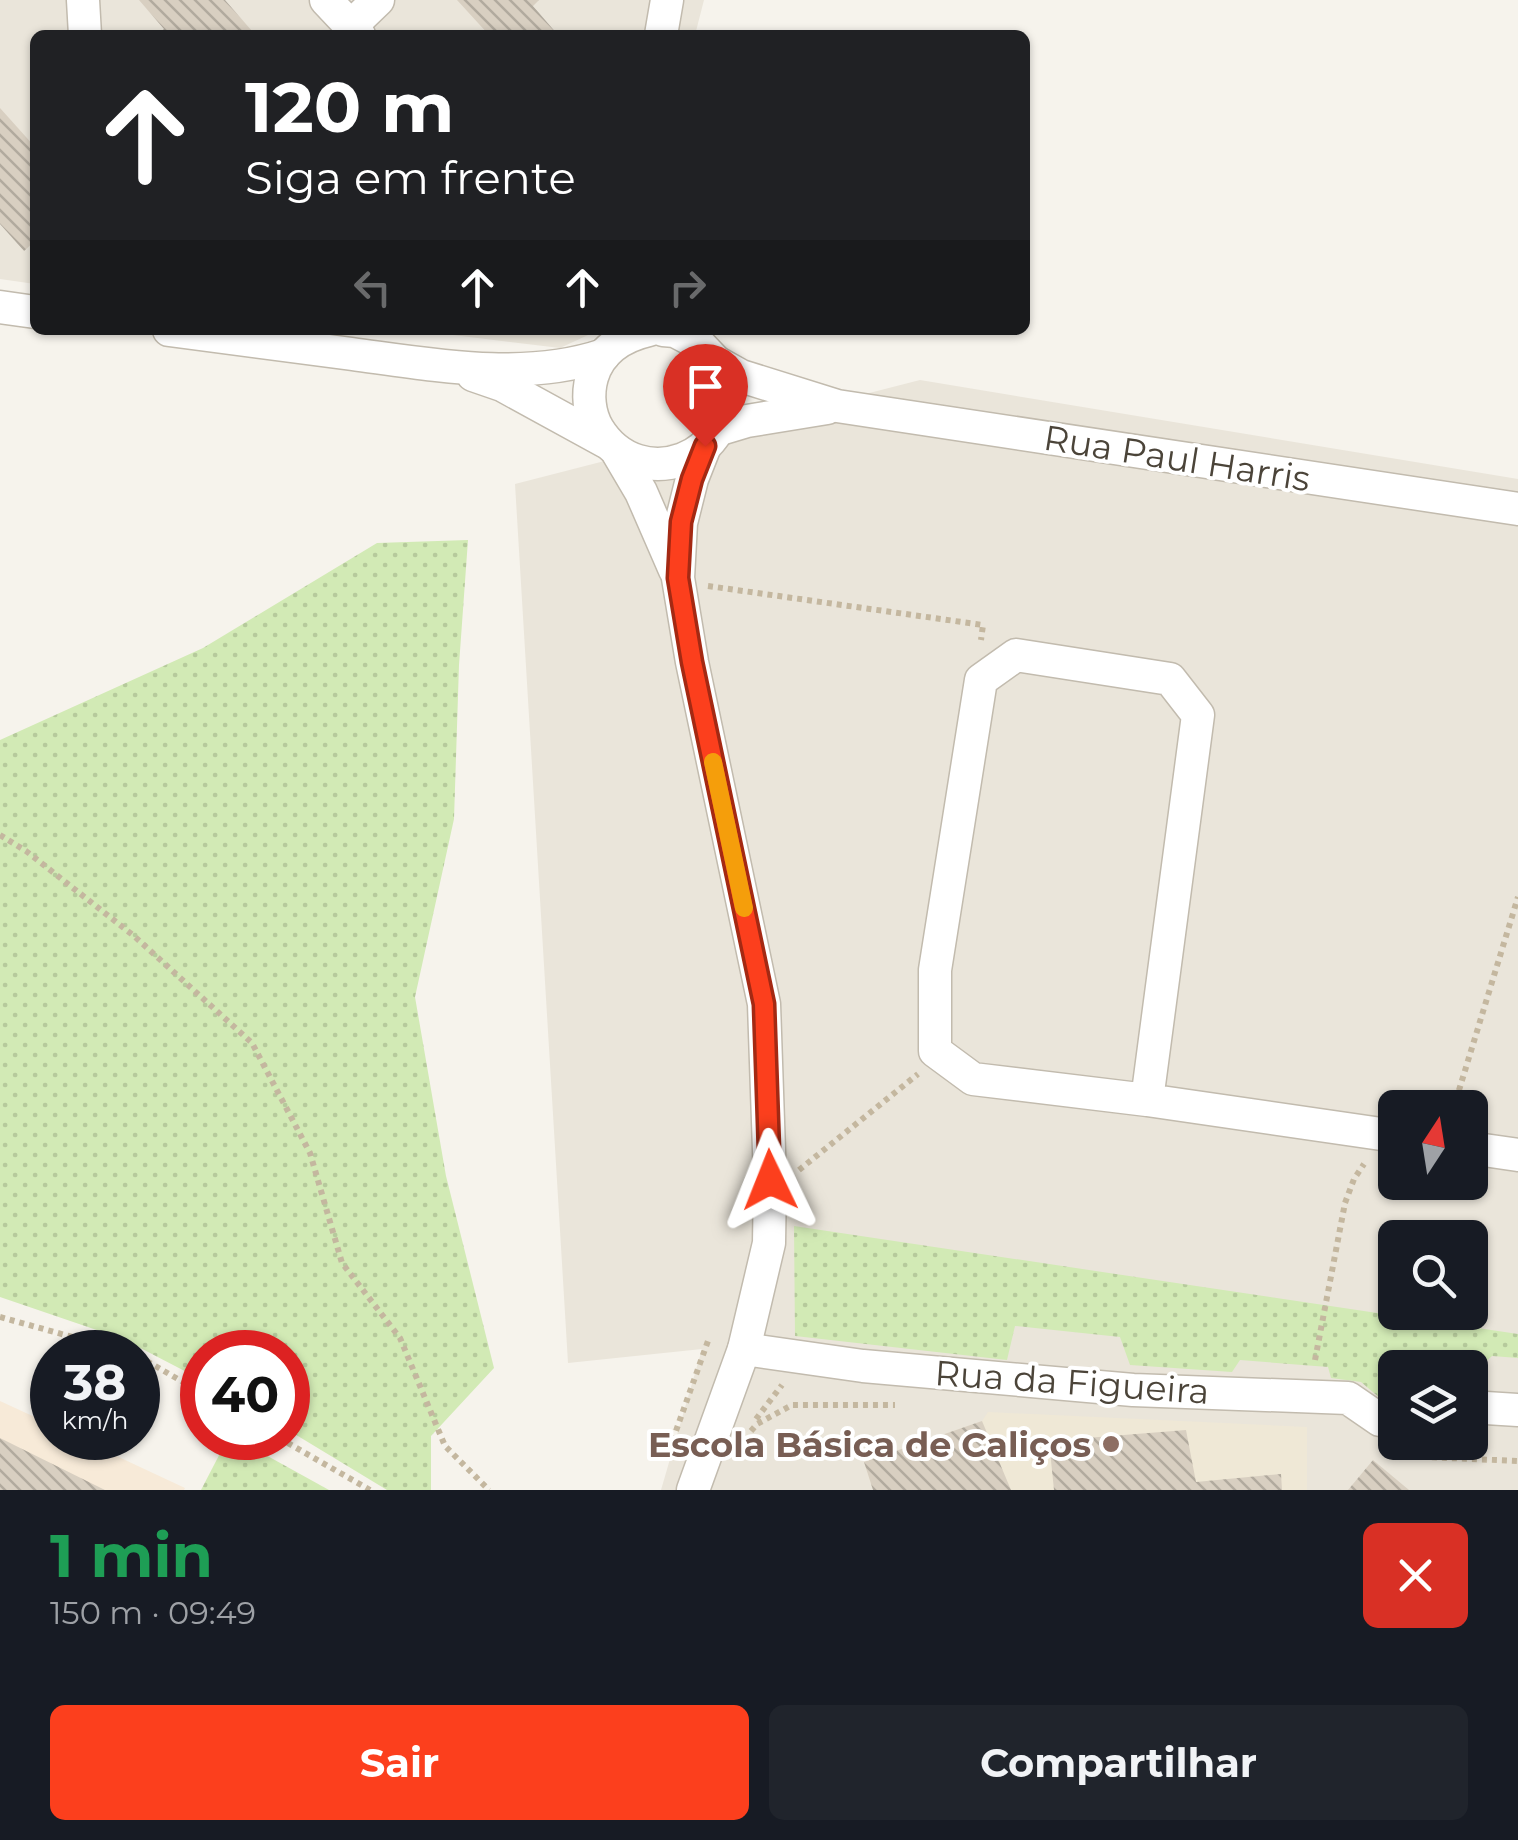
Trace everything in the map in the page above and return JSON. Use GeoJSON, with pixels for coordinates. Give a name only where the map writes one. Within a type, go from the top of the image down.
{"type":"FeatureCollection","features":[{"type":"Feature","properties":{"kind":"street"},"geometry":{"type":"LineString","coordinates":[[83,0],[85,30]]}},
{"type":"Feature","properties":{"kind":"street"},"geometry":{"type":"LineString","coordinates":[[326,0],[354,30]]}},
{"type":"Feature","properties":{"kind":"street"},"geometry":{"type":"LineString","coordinates":[[356,30],[378,0]]}},
{"type":"Feature","properties":{"kind":"street"},"geometry":{"type":"LineString","coordinates":[[662,30],[667,0]]}},
{"type":"Feature","properties":{"kind":"street"},"geometry":{"type":"LineString","coordinates":[[215,335],[450,366],[519,369],[579,363],[612,343]]}},
{"type":"Feature","properties":{"kind":"street"},"geometry":{"type":"LineString","coordinates":[[683,335],[698,342],[716,362],[724,384],[725,408],[692,479],[681,522],[693,582],[692,662],[764,1004],[770,1180],[769,1242],[744,1349],[693,1490]]}},
{"type":"Feature","properties":{"kind":"street"},"geometry":{"type":"LineString","coordinates":[[612,343],[592,375],[589,398],[594,422],[641,492],[693,582]]}},
{"type":"Feature","properties":{"kind":"street"},"geometry":{"type":"LineString","coordinates":[[716,362],[754,380],[837,406]]}},
{"type":"Feature","properties":{"kind":"street"},"geometry":{"type":"LineString","coordinates":[[450,366],[502,385],[639,462],[662,465],[686,459],[711,438],[747,420],[837,406]]}},
{"type":"Feature","properties":{"kind":"street","name":"Rua Paul Harris"},"geometry":{"type":"LineString","coordinates":[[837,406],[1518,509]]}},
{"type":"Feature","properties":{"kind":"street"},"geometry":{"type":"LineString","coordinates":[[1147,1100],[1198,715],[1170,679],[1016,654],[981,680],[936,970],[935,1051],[972,1079],[1147,1100],[1378,1143]]}},
{"type":"Feature","properties":{"kind":"street"},"geometry":{"type":"LineString","coordinates":[[1488,1151],[1518,1155]]}},
{"type":"Feature","properties":{"kind":"street","name":"Rua da Figueira"},"geometry":{"type":"LineString","coordinates":[[744,1349],[863,1366],[1134,1390],[1348,1398],[1378,1419]]}},
{"type":"Feature","properties":{"kind":"street"},"geometry":{"type":"LineString","coordinates":[[1488,1408],[1518,1410]]}},
{"type":"Feature","properties":{"kind":"path"},"geometry":{"type":"LineString","coordinates":[[693,582],[983,625],[980,642]]}},
{"type":"Feature","properties":{"kind":"path"},"geometry":{"type":"LineString","coordinates":[[0,834],[134,936],[252,1043],[310,1153],[342,1262],[400,1338],[445,1446],[489,1490]]}},
{"type":"Feature","properties":{"kind":"path"},"geometry":{"type":"LineString","coordinates":[[1459,1090],[1518,897]]}},
{"type":"Feature","properties":{"kind":"path"},"geometry":{"type":"LineString","coordinates":[[796,1173],[923,1070]]}},
{"type":"Feature","properties":{"kind":"path"},"geometry":{"type":"LineString","coordinates":[[1315,1360],[1345,1203],[1354,1178],[1378,1151]]}},
{"type":"Feature","properties":{"kind":"path"},"geometry":{"type":"LineString","coordinates":[[0,1317],[47,1330]]}},
{"type":"Feature","properties":{"kind":"path"},"geometry":{"type":"LineString","coordinates":[[748,1432],[791,1376]]}},
{"type":"Feature","properties":{"kind":"path"},"geometry":{"type":"LineString","coordinates":[[875,1396],[892,1405]]}},
{"type":"Feature","properties":{"kind":"path"},"geometry":{"type":"LineString","coordinates":[[310,1456],[370,1490]]}},
{"type":"Feature","properties":{"kind":"shaded area"},"geometry":{"type":"Polygon","coordinates":[[[0,0],[704,0],[696,30],[30,30],[30,283],[0,279],[0,0]]]}},
{"type":"Feature","properties":{"kind":"shaded area"},"geometry":{"type":"Polygon","coordinates":[[[453,335],[588,335],[560,348],[453,335]]]}},
{"type":"Feature","properties":{"kind":"shaded area"},"geometry":{"type":"Polygon","coordinates":[[[920,380],[1518,479],[1518,1490],[661,1490],[702,1349],[568,1363],[515,484],[920,380]]]}},
{"type":"Feature","properties":{"kind":"shaded area"},"geometry":{"type":"Polygon","coordinates":[[[0,1401],[30,1415],[30,1460],[125,1460],[185,1488],[184,1490],[0,1490],[0,1401]]]}},
{"type":"Feature","properties":{"kind":"shaded area","name":"Escola Básica de Caliços"},"geometry":{"type":"Polygon","coordinates":[[[988,1412],[1307,1427],[1307,1490],[873,1490],[864,1462],[982,1421],[988,1412]]]}},
{"type":"Feature","properties":{"kind":"green space"},"geometry":{"type":"Polygon","coordinates":[[[468,540],[454,819],[415,997],[446,1176],[494,1368],[431,1436],[431,1490],[387,1490],[310,1443],[310,1330],[180,1330],[180,1369],[160,1358],[160,1330],[97,1330],[0,1297],[0,740],[203,648],[377,543],[468,540]]]}},
{"type":"Feature","properties":{"kind":"green space"},"geometry":{"type":"Polygon","coordinates":[[[794,1226],[1378,1313],[1378,1330],[1488,1330],[1518,1334],[1518,1358],[1492,1356],[1488,1360],[1488,1350],[1378,1350],[1378,1396],[1361,1382],[1331,1378],[1328,1367],[1240,1360],[1232,1372],[1130,1365],[1120,1337],[1015,1326],[1007,1360],[795,1336],[794,1226]]]}},
{"type":"Feature","properties":{"kind":"green space"},"geometry":{"type":"Polygon","coordinates":[[[217,1460],[275,1460],[329,1490],[201,1490],[217,1460]]]}},
{"type":"Feature","properties":{"kind":"building"},"geometry":{"type":"Polygon","coordinates":[[[139,0],[225,0],[251,30],[163,30],[139,0]]]}},
{"type":"Feature","properties":{"kind":"building"},"geometry":{"type":"Polygon","coordinates":[[[457,0],[539,0],[533,6],[554,30],[484,30],[457,0]]]}},
{"type":"Feature","properties":{"kind":"building"},"geometry":{"type":"Polygon","coordinates":[[[0,108],[30,141],[30,246],[24,251],[0,224],[0,108]]]}},
{"type":"Feature","properties":{"kind":"building"},"geometry":{"type":"Polygon","coordinates":[[[982,1421],[1011,1490],[873,1490],[864,1462],[982,1421]]]}},
{"type":"Feature","properties":{"kind":"building"},"geometry":{"type":"Polygon","coordinates":[[[1186,1430],[1196,1482],[1281,1474],[1282,1490],[1054,1490],[1049,1441],[1186,1430]]]}},
{"type":"Feature","properties":{"kind":"building"},"geometry":{"type":"Polygon","coordinates":[[[0,1438],[30,1453],[30,1460],[44,1460],[105,1490],[0,1490],[0,1438]]]}},
{"type":"Feature","properties":{"kind":"building"},"geometry":{"type":"Polygon","coordinates":[[[1373,1460],[1409,1490],[1348,1490],[1373,1460]]]}},
{"type":"Feature","properties":{"kind":"slow traffic"},"geometry":{"type":"LineString","coordinates":[[713,762],[744,908]]}},
{"type":"Feature","properties":{"kind":"place","name":"Escola Básica de Caliços"},"geometry":{"type":"Point","coordinates":[1111,1444]}},
{"type":"Feature","properties":{"kind":"route"},"geometry":{"type":"LineString","coordinates":[[705,446],[681,522],[678,578],[764,1004],[770,1180]]}}]}
